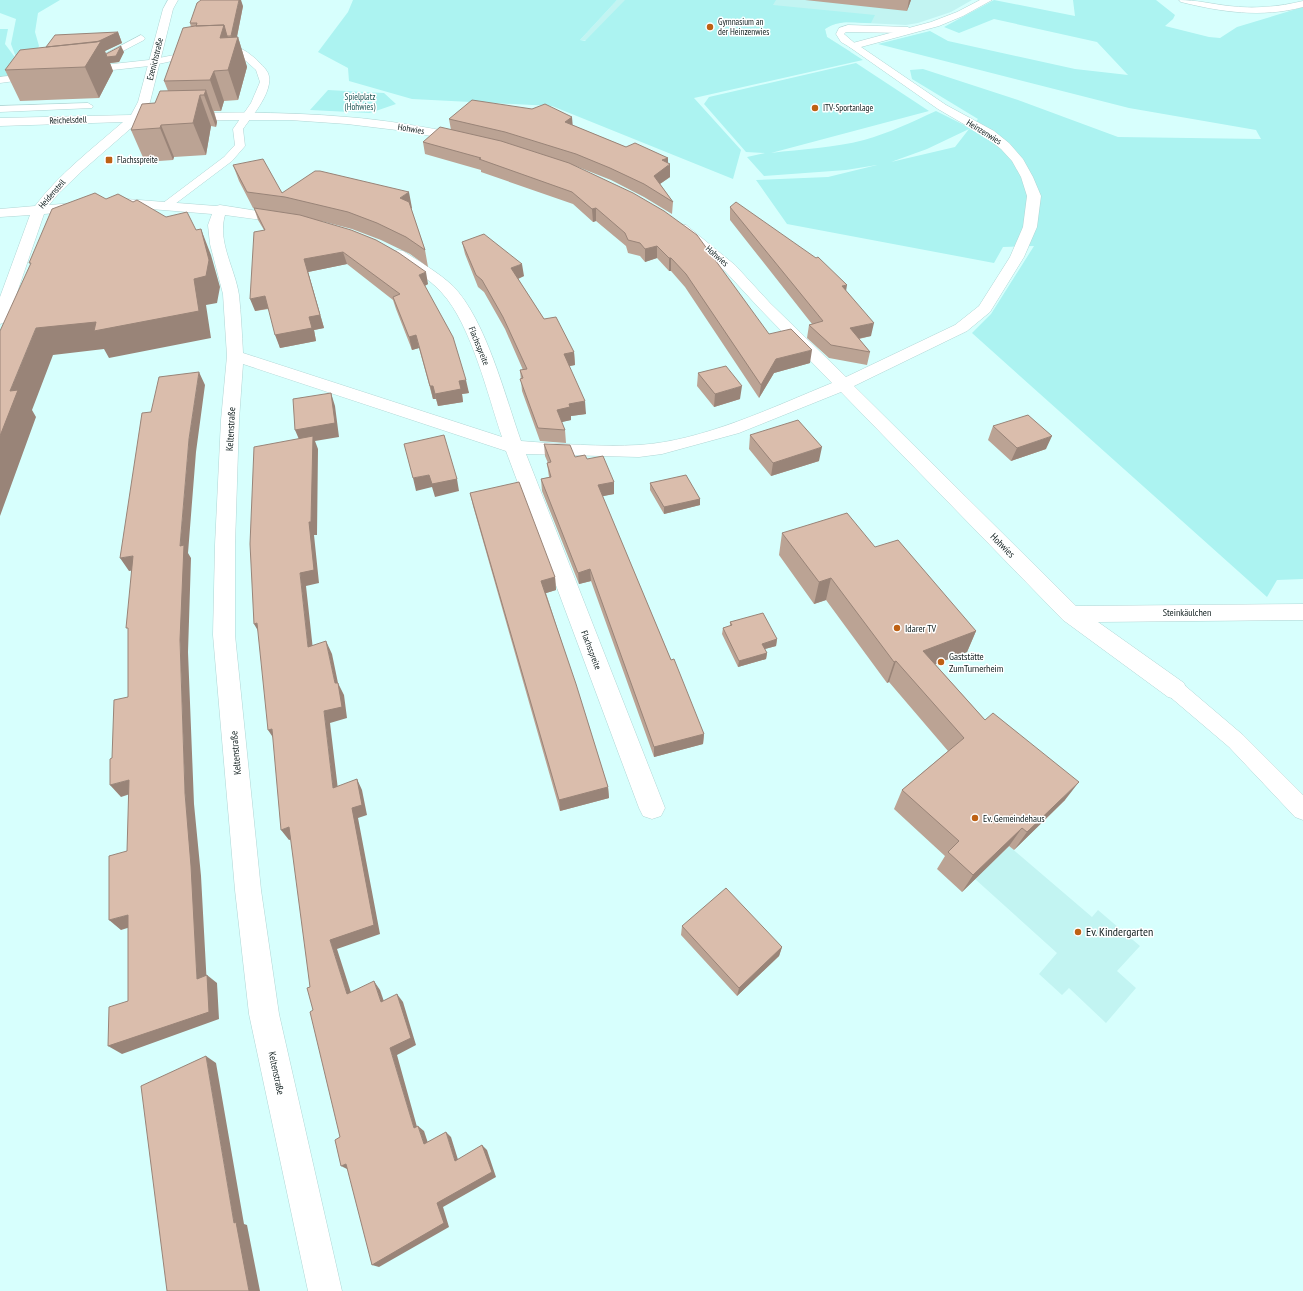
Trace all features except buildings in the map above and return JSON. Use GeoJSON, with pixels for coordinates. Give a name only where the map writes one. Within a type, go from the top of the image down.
{"type":"FeatureCollection","features":[{"type":"Feature","properties":{"kind":"street","name":"Ezenichstraße"},"geometry":{"type":"LineString","coordinates":[[135,118],[144,102],[168,9],[173,0]]}},
{"type":"Feature","properties":{"kind":"street"},"geometry":{"type":"LineString","coordinates":[[853,46],[908,30],[935,24],[960,14],[987,0]]}},
{"type":"Feature","properties":{"kind":"street"},"geometry":{"type":"LineString","coordinates":[[1184,0],[1222,9],[1269,10],[1291,8],[1303,4]]}},
{"type":"Feature","properties":{"kind":"street","name":"Heinzenwies"},"geometry":{"type":"LineString","coordinates":[[843,385],[961,328],[985,308],[1017,257],[1030,227],[1034,196],[1027,177],[1017,158],[1005,146],[990,134],[942,107],[853,46]]}},
{"type":"Feature","properties":{"kind":"street","name":"Hohwies"},"geometry":{"type":"LineString","coordinates":[[135,118],[248,116],[371,122],[477,142]]}},
{"type":"Feature","properties":{"kind":"street","name":"Reichelsdell"},"geometry":{"type":"LineString","coordinates":[[0,122],[135,118]]}},
{"type":"Feature","properties":{"kind":"street","name":"Heidensteil"},"geometry":{"type":"LineString","coordinates":[[0,319],[38,210],[53,191],[78,167],[135,118]]}},
{"type":"Feature","properties":{"kind":"street"},"geometry":{"type":"LineString","coordinates":[[0,213],[126,203],[242,212],[301,222]]}},
{"type":"Feature","properties":{"kind":"street","name":"Keltenstraße"},"geometry":{"type":"LineString","coordinates":[[220,210],[215,225],[230,294],[235,356],[230,420],[225,545],[224,635],[248,890],[264,1014],[325,1291]]}},
{"type":"Feature","properties":{"kind":"street","name":"Hohwies"},"geometry":{"type":"LineString","coordinates":[[667,218],[702,244],[730,268],[765,306],[1071,614],[1176,690]]}},
{"type":"Feature","properties":{"kind":"street","name":"Flachsspreite"},"geometry":{"type":"LineString","coordinates":[[386,249],[404,257],[428,273],[448,290],[465,314],[478,341],[514,447],[652,808]]}},
{"type":"Feature","properties":{"kind":"street"},"geometry":{"type":"LineString","coordinates":[[235,356],[514,447],[611,451],[662,448],[733,429],[843,385]]}},
{"type":"Feature","properties":{"kind":"street","name":"Steinkäulchen"},"geometry":{"type":"LineString","coordinates":[[1071,614],[1303,612]]}},
{"type":"Feature","properties":{"kind":"lane"},"geometry":{"type":"LineString","coordinates":[[853,46],[844,40],[840,34],[842,30],[861,27],[908,30]]}},
{"type":"Feature","properties":{"kind":"lane"},"geometry":{"type":"LineString","coordinates":[[141,38],[78,71],[155,62],[205,51],[239,50],[260,67],[265,76],[265,86],[248,116],[238,129],[240,146],[228,159],[167,205]]}},
{"type":"Feature","properties":{"kind":"lane"},"geometry":{"type":"LineString","coordinates":[[0,80],[47,75]]}},
{"type":"Feature","properties":{"kind":"lane"},"geometry":{"type":"LineString","coordinates":[[0,109],[88,106]]}},
{"type":"Feature","properties":{"kind":"lane"},"geometry":{"type":"LineString","coordinates":[[1176,690],[1236,741],[1303,810]]}},
{"type":"Feature","properties":{"kind":"shaded area","name":"Gymnasium an der Heinzenwies"},"geometry":{"type":"Polygon","coordinates":[[[617,0],[972,0],[951,12],[918,23],[906,25],[844,22],[831,25],[825,29],[827,37],[851,52],[736,54],[580,40],[617,0]]]}},
{"type":"Feature","properties":{"kind":"shaded area","name":"Ev. Kindergarten"},"geometry":{"type":"Polygon","coordinates":[[[1009,846],[1092,917],[1098,910],[1140,946],[1117,971],[1136,988],[1106,1023],[1069,988],[1062,995],[1039,974],[1057,953],[975,879],[1009,846]]]}},
{"type":"Feature","properties":{"kind":"green space"},"geometry":{"type":"Polygon","coordinates":[[[0,0],[60,0],[38,13],[35,32],[39,46],[33,58],[18,75],[0,76],[0,29],[8,29],[5,44],[17,60],[11,44],[16,19],[0,13],[0,0]]]}},
{"type":"Feature","properties":{"kind":"green space"},"geometry":{"type":"Polygon","coordinates":[[[353,0],[617,0],[580,40],[585,41],[625,0],[776,0],[773,5],[875,15],[871,23],[841,23],[825,29],[827,37],[863,60],[694,98],[741,150],[733,179],[552,106],[412,99],[349,81],[348,68],[318,52],[348,12],[353,0]]]}},
{"type":"Feature","properties":{"kind":"green space"},"geometry":{"type":"Polygon","coordinates":[[[994,0],[1075,16],[1073,0],[1156,0],[1175,15],[1173,19],[1165,26],[1209,37],[1220,38],[1237,27],[1303,7],[1303,579],[1277,580],[1267,597],[972,333],[991,314],[1034,246],[1003,247],[994,263],[787,224],[756,180],[828,177],[877,165],[846,170],[764,176],[747,157],[765,153],[746,152],[704,104],[709,97],[856,63],[929,111],[771,153],[853,143],[891,131],[936,111],[970,128],[978,119],[912,79],[910,70],[923,69],[1018,100],[1118,137],[1261,139],[1256,130],[1129,108],[878,44],[930,31],[948,41],[1075,69],[1128,75],[1097,42],[994,19],[959,33],[944,27],[994,0]],[[969,129],[927,149],[891,162],[955,147],[969,129]]]}},
{"type":"Feature","properties":{"kind":"green space","name":"Spielplatz (Hohwies)"},"geometry":{"type":"Polygon","coordinates":[[[328,90],[384,93],[396,104],[370,113],[310,110],[328,90]]]}},
{"type":"Feature","properties":{"kind":"place","name":"Gymnasium an der Heinzenwies"},"geometry":{"type":"Point","coordinates":[710,27]}},
{"type":"Feature","properties":{"kind":"place","name":"ITV-Sportanlage"},"geometry":{"type":"Point","coordinates":[815,108]}},
{"type":"Feature","properties":{"kind":"place","name":"Flachsspreite"},"geometry":{"type":"Point","coordinates":[109,160]}},
{"type":"Feature","properties":{"kind":"place","name":"Idarer TV"},"geometry":{"type":"Point","coordinates":[897,628]}},
{"type":"Feature","properties":{"kind":"place","name":"Gaststätte ZumTurnerheim"},"geometry":{"type":"Point","coordinates":[941,662]}},
{"type":"Feature","properties":{"kind":"place","name":"Ev. Gemeindehaus"},"geometry":{"type":"Point","coordinates":[975,818]}},
{"type":"Feature","properties":{"kind":"place","name":"Ev. Kindergarten"},"geometry":{"type":"Point","coordinates":[1078,932]}}]}
